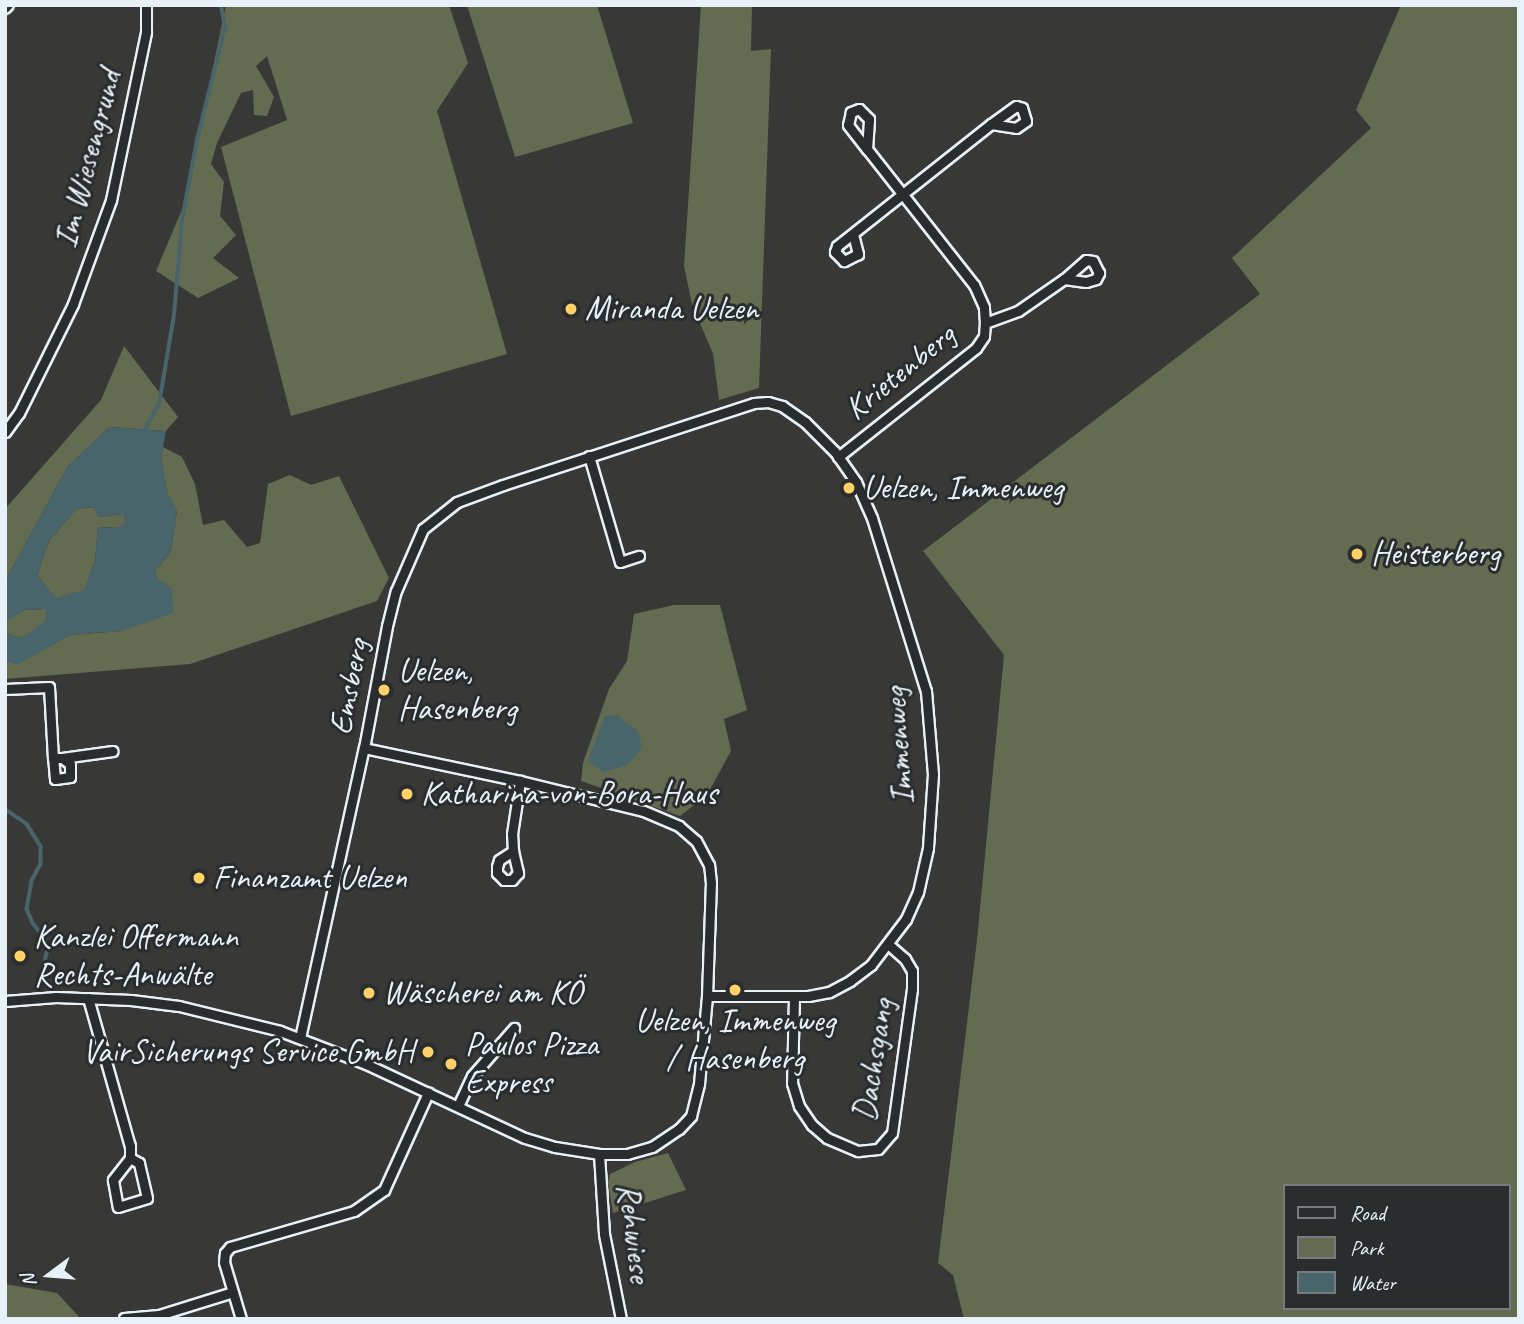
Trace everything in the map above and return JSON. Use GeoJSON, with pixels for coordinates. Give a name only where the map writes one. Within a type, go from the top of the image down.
{"type":"FeatureCollection","features":[{"type":"Feature","properties":{"kind":"street","name":"Im Wiesengrund"},"geometry":{"type":"LineString","coordinates":[[5,432],[19,413],[73,304],[111,200],[146,32],[146,5]]}},
{"type":"Feature","properties":{"kind":"street"},"geometry":{"type":"LineString","coordinates":[[853,234],[990,124]]}},
{"type":"Feature","properties":{"kind":"street","name":"Krietenberg"},"geometry":{"type":"LineString","coordinates":[[838,457],[976,348],[984,336],[984,307],[974,285],[867,149]]}},
{"type":"Feature","properties":{"kind":"street","name":"Krietenberg"},"geometry":{"type":"LineString","coordinates":[[985,323],[1018,311],[1064,279]]}},
{"type":"Feature","properties":{"kind":"street","name":"Immenweg"},"geometry":{"type":"LineString","coordinates":[[707,996],[794,997],[829,992],[850,981],[871,965],[889,945],[906,919],[918,892],[928,848],[933,774],[931,736],[921,673],[872,518],[856,482],[838,457],[805,422],[782,406],[754,403]]}},
{"type":"Feature","properties":{"kind":"street","name":"Emsberg"},"geometry":{"type":"LineString","coordinates":[[300,1038],[396,591],[423,529],[457,502],[754,403]]}},
{"type":"Feature","properties":{"kind":"street"},"geometry":{"type":"LineString","coordinates":[[589,456],[620,562],[639,556]]}},
{"type":"Feature","properties":{"kind":"street"},"geometry":{"type":"LineString","coordinates":[[5,689],[48,687],[58,758],[113,751]]}},
{"type":"Feature","properties":{"kind":"street"},"geometry":{"type":"LineString","coordinates":[[5,1001],[88,998],[179,1006],[300,1038],[535,1142],[599,1154],[627,1154],[652,1147],[679,1129],[691,1116],[699,1084],[707,996],[711,883],[709,865],[696,841],[679,826],[664,818],[520,780],[364,748]]}},
{"type":"Feature","properties":{"kind":"street"},"geometry":{"type":"LineString","coordinates":[[513,851],[512,834],[520,780]]}},
{"type":"Feature","properties":{"kind":"street","name":"Dachsgang"},"geometry":{"type":"LineString","coordinates":[[794,997],[792,1083],[799,1106],[812,1125],[827,1138],[858,1151],[878,1149],[892,1133],[912,989],[912,971],[905,959],[889,945]]}},
{"type":"Feature","properties":{"kind":"street"},"geometry":{"type":"LineString","coordinates":[[88,998],[130,1146],[130,1158],[113,1180],[118,1207],[147,1198],[139,1163],[130,1158]]}},
{"type":"Feature","properties":{"kind":"street"},"geometry":{"type":"LineString","coordinates":[[457,1106],[472,1076],[514,1028]]}},
{"type":"Feature","properties":{"kind":"street"},"geometry":{"type":"LineString","coordinates":[[241,1319],[224,1262],[230,1247],[354,1211],[384,1189],[428,1093]]}},
{"type":"Feature","properties":{"kind":"street","name":"Rehwiese"},"geometry":{"type":"LineString","coordinates":[[599,1154],[606,1250],[621,1319]]}},
{"type":"Feature","properties":{"kind":"street"},"geometry":{"type":"LineString","coordinates":[[124,1318],[159,1315],[233,1292]]}},
{"type":"Feature","properties":{"kind":"green space"},"geometry":{"type":"Polygon","coordinates":[[[226,5],[449,5],[468,63],[437,111],[507,354],[291,416],[221,147],[287,120],[267,56],[256,66],[274,97],[267,116],[254,115],[253,90],[241,93],[217,143],[211,164],[224,182],[220,216],[236,235],[213,258],[239,278],[198,298],[156,271],[184,205],[226,5]]]}},
{"type":"Feature","properties":{"kind":"green space"},"geometry":{"type":"Polygon","coordinates":[[[467,5],[597,5],[633,123],[515,157],[467,5]]]}},
{"type":"Feature","properties":{"kind":"green space"},"geometry":{"type":"Polygon","coordinates":[[[701,5],[752,5],[751,51],[771,49],[759,388],[719,400],[713,354],[692,304],[684,266],[701,5]]]}},
{"type":"Feature","properties":{"kind":"green space"},"geometry":{"type":"Polygon","coordinates":[[[1401,5],[1519,5],[1519,1319],[964,1319],[953,1275],[938,1263],[977,940],[1004,655],[923,551],[1260,294],[1232,258],[1371,128],[1356,110],[1401,5]]]}},
{"type":"Feature","properties":{"kind":"green space"},"geometry":{"type":"Polygon","coordinates":[[[124,346],[178,417],[166,431],[110,427],[68,466],[5,581],[5,509],[101,400],[124,346]]]}},
{"type":"Feature","properties":{"kind":"green space"},"geometry":{"type":"Polygon","coordinates":[[[163,447],[182,457],[195,484],[203,525],[224,520],[247,547],[260,543],[268,484],[290,475],[311,485],[339,476],[389,578],[377,601],[190,664],[5,679],[5,660],[17,664],[70,635],[121,631],[157,578],[155,570],[170,554],[177,511],[167,493],[161,458],[163,447]]]}},
{"type":"Feature","properties":{"kind":"green space"},"geometry":{"type":"Polygon","coordinates":[[[94,507],[99,517],[124,514],[126,522],[118,528],[98,527],[95,561],[84,591],[56,599],[37,575],[49,541],[76,509],[94,507]]]}},
{"type":"Feature","properties":{"kind":"green space"},"geometry":{"type":"Polygon","coordinates":[[[674,605],[720,605],[747,710],[724,719],[731,751],[707,795],[680,816],[581,781],[583,763],[609,689],[627,661],[634,614],[674,605]]]}},
{"type":"Feature","properties":{"kind":"green space"},"geometry":{"type":"Polygon","coordinates":[[[46,609],[46,621],[37,630],[22,638],[8,634],[5,622],[24,610],[46,609]]]}},
{"type":"Feature","properties":{"kind":"green space"},"geometry":{"type":"Polygon","coordinates":[[[668,1153],[686,1190],[613,1213],[608,1182],[610,1174],[635,1162],[668,1153]]]}},
{"type":"Feature","properties":{"kind":"green space"},"geometry":{"type":"Polygon","coordinates":[[[5,1284],[57,1293],[81,1319],[5,1319],[5,1284]]]}},
{"type":"Feature","properties":{"kind":"water"},"geometry":{"type":"Polygon","coordinates":[[[110,427],[166,431],[161,458],[167,493],[177,510],[170,554],[155,570],[157,578],[172,588],[173,613],[121,631],[70,635],[17,665],[5,660],[5,581],[68,466],[110,427]],[[94,507],[76,509],[49,541],[37,575],[56,598],[84,590],[95,561],[98,527],[118,528],[125,522],[124,514],[99,517],[94,507]],[[46,609],[24,610],[6,622],[8,634],[22,638],[46,621],[46,609]]]}},
{"type":"Feature","properties":{"kind":"water"},"geometry":{"type":"Polygon","coordinates":[[[617,715],[638,731],[642,748],[627,765],[604,772],[588,761],[605,716],[617,715]]]}},
{"type":"Feature","properties":{"kind":"waterway"},"geometry":{"type":"LineString","coordinates":[[143,433],[159,404],[174,315],[182,220],[197,140],[225,28],[221,5]]}},
{"type":"Feature","properties":{"kind":"waterway"},"geometry":{"type":"LineString","coordinates":[[5,809],[27,824],[41,846],[41,864],[32,881],[27,909],[33,923],[46,940],[48,949],[44,966]]}},
{"type":"Feature","properties":{"kind":"place","name":"Miranda Uelzen"},"geometry":{"type":"Point","coordinates":[571,309]}},
{"type":"Feature","properties":{"kind":"place","name":"Uelzen, Immenweg"},"geometry":{"type":"Point","coordinates":[849,488]}},
{"type":"Feature","properties":{"kind":"place","name":"Heisterberg"},"geometry":{"type":"Point","coordinates":[1357,554]}},
{"type":"Feature","properties":{"kind":"place","name":"Uelzen, Hasenberg"},"geometry":{"type":"Point","coordinates":[384,690]}},
{"type":"Feature","properties":{"kind":"place","name":"Katharina-von-Bora-Haus"},"geometry":{"type":"Point","coordinates":[407,794]}},
{"type":"Feature","properties":{"kind":"place","name":"Finanzamt Uelzen"},"geometry":{"type":"Point","coordinates":[199,878]}},
{"type":"Feature","properties":{"kind":"place","name":"Kanzlei Offermann Rechts-Anwälte"},"geometry":{"type":"Point","coordinates":[20,956]}},
{"type":"Feature","properties":{"kind":"place","name":"Uelzen, Immenweg / Hasenberg"},"geometry":{"type":"Point","coordinates":[735,990]}},
{"type":"Feature","properties":{"kind":"place","name":"Wäscherei am KÖ"},"geometry":{"type":"Point","coordinates":[369,993]}},
{"type":"Feature","properties":{"kind":"place","name":"VairSicherungs Service GmbH"},"geometry":{"type":"Point","coordinates":[428,1052]}},
{"type":"Feature","properties":{"kind":"place","name":"Paulos Pizza Express"},"geometry":{"type":"Point","coordinates":[451,1064]}}]}
